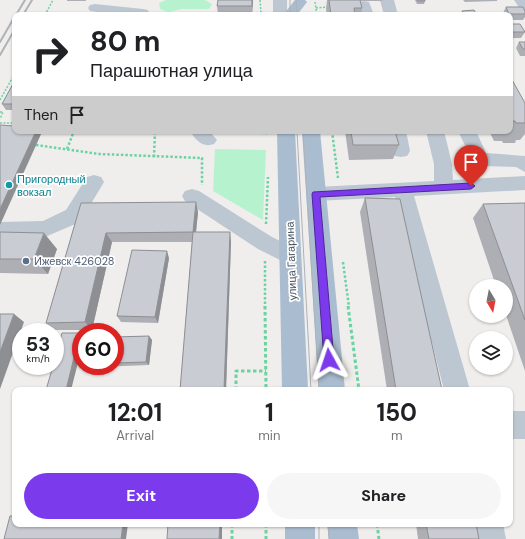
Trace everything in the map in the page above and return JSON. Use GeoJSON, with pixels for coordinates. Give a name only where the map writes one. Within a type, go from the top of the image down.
{"type":"FeatureCollection","features":[{"type":"Feature","properties":{"kind":"main road","name":"улица Гагарина"},"geometry":{"type":"LineString","coordinates":[[274,134],[290,256],[295,387]]}},
{"type":"Feature","properties":{"kind":"main road"},"geometry":{"type":"LineString","coordinates":[[311,134],[332,387]]}},
{"type":"Feature","properties":{"kind":"main road"},"geometry":{"type":"LineString","coordinates":[[300,527],[300,539]]}},
{"type":"Feature","properties":{"kind":"main road"},"geometry":{"type":"LineString","coordinates":[[342,527],[344,539]]}},
{"type":"Feature","properties":{"kind":"street"},"geometry":{"type":"LineString","coordinates":[[280,0],[280,12]]}},
{"type":"Feature","properties":{"kind":"street"},"geometry":{"type":"LineString","coordinates":[[386,0],[390,12]]}},
{"type":"Feature","properties":{"kind":"street"},"geometry":{"type":"LineString","coordinates":[[521,0],[525,6]]}},
{"type":"Feature","properties":{"kind":"street"},"geometry":{"type":"LineString","coordinates":[[94,8],[133,12]]}},
{"type":"Feature","properties":{"kind":"street"},"geometry":{"type":"LineString","coordinates":[[398,134],[401,150]]}},
{"type":"Feature","properties":{"kind":"street"},"geometry":{"type":"LineString","coordinates":[[437,134],[443,164],[444,187]]}},
{"type":"Feature","properties":{"kind":"street"},"geometry":{"type":"LineString","coordinates":[[468,134],[480,159],[521,161],[525,165]]}},
{"type":"Feature","properties":{"kind":"street"},"geometry":{"type":"LineString","coordinates":[[0,230],[45,229],[73,216],[94,182]]}},
{"type":"Feature","properties":{"kind":"street"},"geometry":{"type":"LineString","coordinates":[[316,194],[525,183]]}},
{"type":"Feature","properties":{"kind":"street"},"geometry":{"type":"LineString","coordinates":[[403,190],[456,387]]}},
{"type":"Feature","properties":{"kind":"street"},"geometry":{"type":"LineString","coordinates":[[197,191],[265,243],[290,256]]}},
{"type":"Feature","properties":{"kind":"street"},"geometry":{"type":"LineString","coordinates":[[513,425],[525,425]]}},
{"type":"Feature","properties":{"kind":"street"},"geometry":{"type":"LineString","coordinates":[[489,527],[491,539]]}},
{"type":"Feature","properties":{"kind":"path"},"geometry":{"type":"LineString","coordinates":[[47,12],[53,0]]}},
{"type":"Feature","properties":{"kind":"path"},"geometry":{"type":"LineString","coordinates":[[260,0],[261,12]]}},
{"type":"Feature","properties":{"kind":"path"},"geometry":{"type":"LineString","coordinates":[[315,0],[317,12]]}},
{"type":"Feature","properties":{"kind":"path"},"geometry":{"type":"LineString","coordinates":[[316,8],[328,7],[365,9]]}},
{"type":"Feature","properties":{"kind":"path"},"geometry":{"type":"LineString","coordinates":[[0,100],[12,79]]}},
{"type":"Feature","properties":{"kind":"path"},"geometry":{"type":"LineString","coordinates":[[0,119],[5,108]]}},
{"type":"Feature","properties":{"kind":"path"},"geometry":{"type":"LineString","coordinates":[[0,123],[12,123]]}},
{"type":"Feature","properties":{"kind":"path"},"geometry":{"type":"LineString","coordinates":[[67,149],[73,134]]}},
{"type":"Feature","properties":{"kind":"path"},"geometry":{"type":"LineString","coordinates":[[154,156],[155,134]]}},
{"type":"Feature","properties":{"kind":"path"},"geometry":{"type":"LineString","coordinates":[[332,134],[340,193]]}},
{"type":"Feature","properties":{"kind":"path"},"geometry":{"type":"LineString","coordinates":[[36,145],[99,154],[202,158],[197,191]]}},
{"type":"Feature","properties":{"kind":"path"},"geometry":{"type":"LineString","coordinates":[[266,387],[265,243],[268,171]]}},
{"type":"Feature","properties":{"kind":"path"},"geometry":{"type":"LineString","coordinates":[[342,257],[359,387]]}},
{"type":"Feature","properties":{"kind":"path"},"geometry":{"type":"LineString","coordinates":[[236,387],[236,371],[266,371]]}},
{"type":"Feature","properties":{"kind":"path"},"geometry":{"type":"LineString","coordinates":[[232,527],[232,539]]}},
{"type":"Feature","properties":{"kind":"path"},"geometry":{"type":"LineString","coordinates":[[266,527],[266,539]]}},
{"type":"Feature","properties":{"kind":"path"},"geometry":{"type":"LineString","coordinates":[[377,527],[379,539]]}},
{"type":"Feature","properties":{"kind":"green space"},"geometry":{"type":"Polygon","coordinates":[[[166,0],[205,0],[212,4],[209,9],[182,9],[168,12],[160,9],[159,3],[166,0]]]}},
{"type":"Feature","properties":{"kind":"green space"},"geometry":{"type":"Polygon","coordinates":[[[215,149],[266,150],[263,220],[213,191],[215,149]]]}},
{"type":"Feature","properties":{"kind":"building"},"geometry":{"type":"Polygon","coordinates":[[[218,0],[252,0],[252,6],[217,6],[218,0]]]}},
{"type":"Feature","properties":{"kind":"building"},"geometry":{"type":"Polygon","coordinates":[[[329,0],[360,0],[362,8],[354,8],[355,12],[331,12],[329,0]]]}},
{"type":"Feature","properties":{"kind":"building"},"geometry":{"type":"Polygon","coordinates":[[[506,7],[523,7],[525,14],[513,14],[513,12],[508,12],[506,7]]]}},
{"type":"Feature","properties":{"kind":"building"},"geometry":{"type":"Polygon","coordinates":[[[474,10],[475,12],[463,12],[462,11],[474,10]]]}},
{"type":"Feature","properties":{"kind":"building"},"geometry":{"type":"Polygon","coordinates":[[[513,24],[520,24],[525,32],[513,32],[513,24]]]}},
{"type":"Feature","properties":{"kind":"building"},"geometry":{"type":"Polygon","coordinates":[[[519,42],[525,42],[525,49],[523,49],[519,42]]]}},
{"type":"Feature","properties":{"kind":"building"},"geometry":{"type":"Polygon","coordinates":[[[513,82],[525,103],[525,123],[516,123],[513,121],[513,82]]]}},
{"type":"Feature","properties":{"kind":"building"},"geometry":{"type":"Polygon","coordinates":[[[12,86],[12,104],[2,104],[12,86]]]}},
{"type":"Feature","properties":{"kind":"building","name":"Пригородный вокзал"},"geometry":{"type":"Polygon","coordinates":[[[0,125],[12,126],[12,134],[35,134],[0,209],[0,125]]]}},
{"type":"Feature","properties":{"kind":"building"},"geometry":{"type":"Polygon","coordinates":[[[351,134],[396,134],[399,145],[353,145],[351,134]]]}},
{"type":"Feature","properties":{"kind":"building"},"geometry":{"type":"Polygon","coordinates":[[[365,198],[400,199],[441,387],[396,387],[365,198]]]}},
{"type":"Feature","properties":{"kind":"building"},"geometry":{"type":"Polygon","coordinates":[[[196,202],[193,232],[106,233],[85,322],[46,323],[81,203],[196,202]]]}},
{"type":"Feature","properties":{"kind":"building"},"geometry":{"type":"Polygon","coordinates":[[[525,203],[525,320],[513,287],[513,279],[510,279],[483,204],[525,203]]]}},
{"type":"Feature","properties":{"kind":"building"},"geometry":{"type":"Polygon","coordinates":[[[0,232],[44,233],[34,259],[0,259],[0,232]]]}},
{"type":"Feature","properties":{"kind":"building"},"geometry":{"type":"Polygon","coordinates":[[[193,232],[230,232],[224,387],[180,387],[193,232]]]}},
{"type":"Feature","properties":{"kind":"building"},"geometry":{"type":"Polygon","coordinates":[[[132,250],[167,251],[155,317],[117,316],[132,250]]]}},
{"type":"Feature","properties":{"kind":"building"},"geometry":{"type":"Polygon","coordinates":[[[0,314],[14,314],[0,352],[0,314]]]}},
{"type":"Feature","properties":{"kind":"building"},"geometry":{"type":"Polygon","coordinates":[[[64,333],[72,333],[72,366],[67,387],[47,387],[50,375],[64,375],[64,333]]]}},
{"type":"Feature","properties":{"kind":"building"},"geometry":{"type":"Polygon","coordinates":[[[149,336],[146,362],[124,363],[124,337],[149,336]]]}},
{"type":"Feature","properties":{"kind":"building"},"geometry":{"type":"Polygon","coordinates":[[[10,516],[12,516],[12,527],[123,527],[121,539],[4,539],[10,516]]]}},
{"type":"Feature","properties":{"kind":"building"},"geometry":{"type":"Polygon","coordinates":[[[168,527],[220,527],[219,539],[167,539],[168,527]]]}},
{"type":"Feature","properties":{"kind":"building"},"geometry":{"type":"Polygon","coordinates":[[[427,527],[477,527],[479,539],[429,539],[427,527]]]}},
{"type":"Feature","properties":{"kind":"tram line"},"geometry":{"type":"LineString","coordinates":[[290,0],[290,12]]}},
{"type":"Feature","properties":{"kind":"tram line"},"geometry":{"type":"LineString","coordinates":[[296,0],[297,12]]}},
{"type":"Feature","properties":{"kind":"tram line"},"geometry":{"type":"LineString","coordinates":[[297,134],[311,387]]}},
{"type":"Feature","properties":{"kind":"tram line"},"geometry":{"type":"LineString","coordinates":[[303,134],[319,387]]}},
{"type":"Feature","properties":{"kind":"tram line"},"geometry":{"type":"LineString","coordinates":[[319,527],[319,539]]}},
{"type":"Feature","properties":{"kind":"tram line"},"geometry":{"type":"LineString","coordinates":[[328,527],[329,539]]}},
{"type":"Feature","properties":{"kind":"railway"},"geometry":{"type":"LineString","coordinates":[[18,12],[25,0]]}},
{"type":"Feature","properties":{"kind":"railway"},"geometry":{"type":"LineString","coordinates":[[25,12],[32,0]]}},
{"type":"Feature","properties":{"kind":"railway"},"geometry":{"type":"LineString","coordinates":[[0,42],[12,21]]}},
{"type":"Feature","properties":{"kind":"railway"},"geometry":{"type":"LineString","coordinates":[[0,55],[12,34]]}},
{"type":"Feature","properties":{"kind":"place","name":"Пригородный вокзал"},"geometry":{"type":"Point","coordinates":[9,185]}},
{"type":"Feature","properties":{"kind":"place","name":"Ижевск 426028"},"geometry":{"type":"Point","coordinates":[26,261]}},
{"type":"Feature","properties":{"kind":"route"},"geometry":{"type":"LineString","coordinates":[[329,360],[316,194],[471,186]]}}]}
